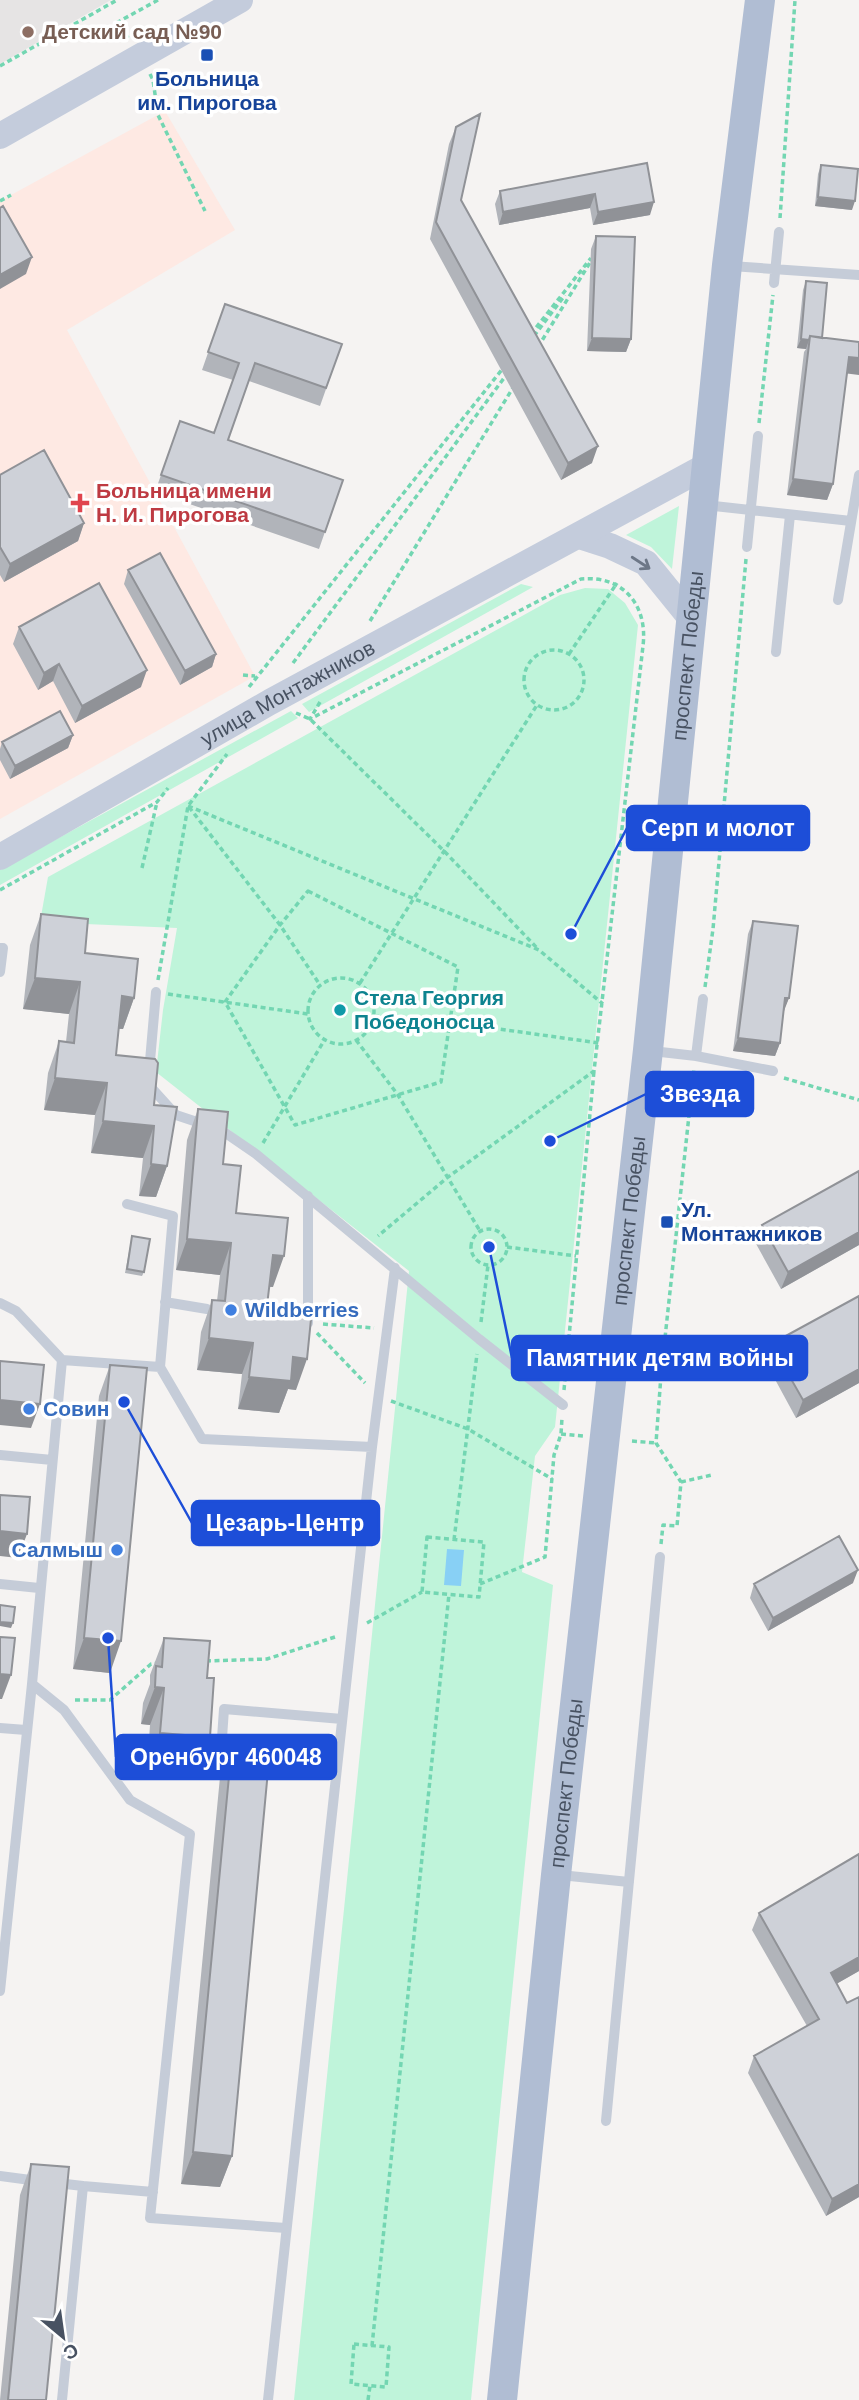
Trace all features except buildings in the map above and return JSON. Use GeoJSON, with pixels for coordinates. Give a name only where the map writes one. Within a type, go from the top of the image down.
{"type":"FeatureCollection","features":[{"type":"Feature","properties":{"kind":"main road"},"geometry":{"type":"LineString","coordinates":[[0,136],[240,0]]}},
{"type":"Feature","properties":{"kind":"main road","name":"проспект Победы"},"geometry":{"type":"LineString","coordinates":[[502,2400],[556,1875],[648,1050],[727,265],[761,2]]}},
{"type":"Feature","properties":{"kind":"main road","name":"улица Монтажников"},"geometry":{"type":"LineString","coordinates":[[0,857],[270,702],[708,465]]}},
{"type":"Feature","properties":{"kind":"main road"},"geometry":{"type":"LineString","coordinates":[[579,536],[610,546],[646,564],[693,621]]}},
{"type":"Feature","properties":{"kind":"lane"},"geometry":{"type":"LineString","coordinates":[[775,283],[779,232]]}},
{"type":"Feature","properties":{"kind":"lane"},"geometry":{"type":"LineString","coordinates":[[727,265],[859,275]]}},
{"type":"Feature","properties":{"kind":"lane"},"geometry":{"type":"LineString","coordinates":[[747,547],[758,436]]}},
{"type":"Feature","properties":{"kind":"lane"},"geometry":{"type":"LineString","coordinates":[[838,600],[859,475]]}},
{"type":"Feature","properties":{"kind":"lane"},"geometry":{"type":"LineString","coordinates":[[704,505],[851,521]]}},
{"type":"Feature","properties":{"kind":"lane"},"geometry":{"type":"LineString","coordinates":[[776,652],[790,515]]}},
{"type":"Feature","properties":{"kind":"lane"},"geometry":{"type":"LineString","coordinates":[[0,948],[3,948],[0,972]]}},
{"type":"Feature","properties":{"kind":"lane"},"geometry":{"type":"LineString","coordinates":[[156,992],[148,1084],[176,1115],[221,1130],[256,1154],[563,1405]]}},
{"type":"Feature","properties":{"kind":"lane"},"geometry":{"type":"LineString","coordinates":[[695,1056],[704,999]]}},
{"type":"Feature","properties":{"kind":"lane"},"geometry":{"type":"LineString","coordinates":[[648,1050],[773,1071]]}},
{"type":"Feature","properties":{"kind":"lane"},"geometry":{"type":"LineString","coordinates":[[308,1196],[308,1323]]}},
{"type":"Feature","properties":{"kind":"lane"},"geometry":{"type":"LineString","coordinates":[[127,1205],[173,1216],[160,1367],[202,1439],[372,1447]]}},
{"type":"Feature","properties":{"kind":"lane"},"geometry":{"type":"LineString","coordinates":[[268,2400],[351,1632],[395,1268]]}},
{"type":"Feature","properties":{"kind":"lane"},"geometry":{"type":"LineString","coordinates":[[0,1303],[16,1311],[62,1360],[160,1367]]}},
{"type":"Feature","properties":{"kind":"lane"},"geometry":{"type":"LineString","coordinates":[[165,1303],[207,1309]]}},
{"type":"Feature","properties":{"kind":"lane"},"geometry":{"type":"LineString","coordinates":[[0,1991],[62,1360]]}},
{"type":"Feature","properties":{"kind":"lane"},"geometry":{"type":"LineString","coordinates":[[0,1455],[52,1460]]}},
{"type":"Feature","properties":{"kind":"lane"},"geometry":{"type":"LineString","coordinates":[[606,2121],[660,1557]]}},
{"type":"Feature","properties":{"kind":"lane"},"geometry":{"type":"LineString","coordinates":[[0,1584],[40,1588]]}},
{"type":"Feature","properties":{"kind":"lane"},"geometry":{"type":"LineString","coordinates":[[32,1684],[64,1710],[130,1800],[190,1834],[150,2218],[286,2228]]}},
{"type":"Feature","properties":{"kind":"lane"},"geometry":{"type":"LineString","coordinates":[[222,1738],[224,1709],[342,1719]]}},
{"type":"Feature","properties":{"kind":"lane"},"geometry":{"type":"LineString","coordinates":[[0,1727],[26,1730]]}},
{"type":"Feature","properties":{"kind":"lane"},"geometry":{"type":"LineString","coordinates":[[556,1875],[629,1882]]}},
{"type":"Feature","properties":{"kind":"lane"},"geometry":{"type":"LineString","coordinates":[[0,2176],[153,2192]]}},
{"type":"Feature","properties":{"kind":"lane"},"geometry":{"type":"LineString","coordinates":[[61,2400],[83,2186]]}},
{"type":"Feature","properties":{"kind":"path"},"geometry":{"type":"LineString","coordinates":[[0,66],[117,0]]}},
{"type":"Feature","properties":{"kind":"path"},"geometry":{"type":"LineString","coordinates":[[158,0],[118,22],[153,80],[158,116],[205,211]]}},
{"type":"Feature","properties":{"kind":"path"},"geometry":{"type":"LineString","coordinates":[[779,232],[795,0]]}},
{"type":"Feature","properties":{"kind":"path"},"geometry":{"type":"LineString","coordinates":[[0,201],[10,195]]}},
{"type":"Feature","properties":{"kind":"path"},"geometry":{"type":"LineString","coordinates":[[533,335],[592,258],[535,353]]}},
{"type":"Feature","properties":{"kind":"path"},"geometry":{"type":"LineString","coordinates":[[758,436],[775,283]]}},
{"type":"Feature","properties":{"kind":"path"},"geometry":{"type":"LineString","coordinates":[[244,693],[505,366]]}},
{"type":"Feature","properties":{"kind":"path"},"geometry":{"type":"LineString","coordinates":[[287,672],[510,369]]}},
{"type":"Feature","properties":{"kind":"path"},"geometry":{"type":"LineString","coordinates":[[368,624],[520,376]]}},
{"type":"Feature","properties":{"kind":"path"},"geometry":{"type":"LineString","coordinates":[[704,999],[713,929],[747,547]]}},
{"type":"Feature","properties":{"kind":"path"},"geometry":{"type":"LineString","coordinates":[[310,719],[582,579],[597,578],[617,583],[642,615],[645,630],[594,1071],[561,1434],[554,1455],[545,1557],[480,1584]]}},
{"type":"Feature","properties":{"kind":"path"},"geometry":{"type":"LineString","coordinates":[[569,654],[617,583]]}},
{"type":"Feature","properties":{"kind":"path"},"geometry":{"type":"LineString","coordinates":[[550,650],[569,654],[577,660],[584,678],[579,696],[573,703],[555,710],[537,705],[530,697],[524,678],[532,660],[540,653],[550,650]]}},
{"type":"Feature","properties":{"kind":"path"},"geometry":{"type":"LineString","coordinates":[[243,675],[255,676],[270,702],[310,719],[445,852],[539,950],[603,1003]]}},
{"type":"Feature","properties":{"kind":"path"},"geometry":{"type":"LineString","coordinates":[[310,719],[324,695]]}},
{"type":"Feature","properties":{"kind":"path"},"geometry":{"type":"LineString","coordinates":[[360,983],[537,705]]}},
{"type":"Feature","properties":{"kind":"path"},"geometry":{"type":"LineString","coordinates":[[229,750],[188,806],[156,992],[308,1014]]}},
{"type":"Feature","properties":{"kind":"path"},"geometry":{"type":"LineString","coordinates":[[0,890],[157,802],[174,780]]}},
{"type":"Feature","properties":{"kind":"path"},"geometry":{"type":"LineString","coordinates":[[142,869],[157,802]]}},
{"type":"Feature","properties":{"kind":"path"},"geometry":{"type":"LineString","coordinates":[[188,806],[414,901],[539,950]]}},
{"type":"Feature","properties":{"kind":"path"},"geometry":{"type":"LineString","coordinates":[[188,806],[280,925],[320,985]]}},
{"type":"Feature","properties":{"kind":"path"},"geometry":{"type":"LineString","coordinates":[[308,891],[458,967],[441,1082],[295,1125],[225,1002],[308,891]]}},
{"type":"Feature","properties":{"kind":"path"},"geometry":{"type":"LineString","coordinates":[[335,978],[360,983],[372,998],[374,1016],[368,1030],[356,1040],[340,1044],[325,1039],[313,1029],[308,1014],[310,998],[320,985],[335,978]]}},
{"type":"Feature","properties":{"kind":"path"},"geometry":{"type":"LineString","coordinates":[[374,1016],[449,1022],[599,1043]]}},
{"type":"Feature","properties":{"kind":"path"},"geometry":{"type":"LineString","coordinates":[[256,1154],[325,1039]]}},
{"type":"Feature","properties":{"kind":"path"},"geometry":{"type":"LineString","coordinates":[[356,1040],[398,1095],[480,1231]]}},
{"type":"Feature","properties":{"kind":"path"},"geometry":{"type":"LineString","coordinates":[[660,1557],[663,1525],[677,1525],[681,1482],[656,1443],[662,1361],[695,1056]]}},
{"type":"Feature","properties":{"kind":"path"},"geometry":{"type":"LineString","coordinates":[[368,1245],[448,1177],[594,1071]]}},
{"type":"Feature","properties":{"kind":"path"},"geometry":{"type":"LineString","coordinates":[[773,1071],[783,1077],[859,1100]]}},
{"type":"Feature","properties":{"kind":"path"},"geometry":{"type":"LineString","coordinates":[[496,1230],[504,1237],[507,1247],[501,1260],[488,1265],[477,1260],[471,1251],[472,1239],[480,1231],[496,1230]]}},
{"type":"Feature","properties":{"kind":"path"},"geometry":{"type":"LineString","coordinates":[[507,1247],[576,1255]]}},
{"type":"Feature","properties":{"kind":"path"},"geometry":{"type":"LineString","coordinates":[[454,1539],[488,1265]]}},
{"type":"Feature","properties":{"kind":"path"},"geometry":{"type":"LineString","coordinates":[[308,1323],[387,1329]]}},
{"type":"Feature","properties":{"kind":"path"},"geometry":{"type":"LineString","coordinates":[[308,1323],[378,1397],[468,1429],[552,1479]]}},
{"type":"Feature","properties":{"kind":"path"},"geometry":{"type":"LineString","coordinates":[[561,1434],[586,1436]]}},
{"type":"Feature","properties":{"kind":"path"},"geometry":{"type":"LineString","coordinates":[[632,1441],[656,1443]]}},
{"type":"Feature","properties":{"kind":"path"},"geometry":{"type":"LineString","coordinates":[[681,1482],[712,1475]]}},
{"type":"Feature","properties":{"kind":"path"},"geometry":{"type":"LineString","coordinates":[[203,1661],[267,1659],[351,1632],[422,1592],[479,1597],[484,1542],[427,1537],[422,1592]]}},
{"type":"Feature","properties":{"kind":"path"},"geometry":{"type":"LineString","coordinates":[[372,2346],[449,1594]]}},
{"type":"Feature","properties":{"kind":"path"},"geometry":{"type":"LineString","coordinates":[[70,1700],[110,1699],[151,1664],[164,1663]]}},
{"type":"Feature","properties":{"kind":"path"},"geometry":{"type":"LineString","coordinates":[[354,2344],[372,2346],[389,2347],[386,2387],[351,2384],[354,2344]]}},
{"type":"Feature","properties":{"kind":"path"},"geometry":{"type":"LineString","coordinates":[[368,2400],[370,2386]]}},
{"type":"Feature","properties":{"kind":"shaded area","name":"Детский сад №90"},"geometry":{"type":"Polygon","coordinates":[[[0,0],[111,0],[0,64],[0,0]]]}},
{"type":"Feature","properties":{"kind":"shaded area","name":"Больница имени Н. И. Пирогова"},"geometry":{"type":"Polygon","coordinates":[[[165,111],[235,230],[67,330],[255,676],[0,819],[0,201],[165,111]]]}},
{"type":"Feature","properties":{"kind":"green space"},"geometry":{"type":"Polygon","coordinates":[[[679,506],[672,569],[651,547],[626,535],[679,506]]]}},
{"type":"Feature","properties":{"kind":"green space"},"geometry":{"type":"Polygon","coordinates":[[[521,584],[533,587],[309,712],[302,704],[521,584]]]}},
{"type":"Feature","properties":{"kind":"green space"},"geometry":{"type":"Polygon","coordinates":[[[585,588],[608,589],[625,603],[638,625],[555,1427],[535,1456],[522,1572],[553,1585],[471,2400],[294,2400],[409,1271],[156,1072],[177,928],[40,922],[48,877],[560,595],[585,588]]]}},
{"type":"Feature","properties":{"kind":"green space"},"geometry":{"type":"Polygon","coordinates":[[[291,711],[298,718],[0,885],[0,870],[291,711]]]}},
{"type":"Feature","properties":{"kind":"water"},"geometry":{"type":"Polygon","coordinates":[[[447,1549],[464,1550],[461,1586],[444,1585],[447,1549]]]}},
{"type":"Feature","properties":{"kind":"place","name":"Детский сад №90"},"geometry":{"type":"Point","coordinates":[28,32]}},
{"type":"Feature","properties":{"kind":"place","name":"Больница им. Пирогова"},"geometry":{"type":"Point","coordinates":[207,55]}},
{"type":"Feature","properties":{"kind":"place","name":"Больница имени Н. И. Пирогова"},"geometry":{"type":"Point","coordinates":[80,503]}},
{"type":"Feature","properties":{"kind":"place","name":"Серп и молот"},"geometry":{"type":"Point","coordinates":[571,934]}},
{"type":"Feature","properties":{"kind":"place","name":"Стела Георгия Победоносца"},"geometry":{"type":"Point","coordinates":[340,1010]}},
{"type":"Feature","properties":{"kind":"place","name":"Звезда"},"geometry":{"type":"Point","coordinates":[550,1141]}},
{"type":"Feature","properties":{"kind":"place","name":"Ул. Монтажников"},"geometry":{"type":"Point","coordinates":[667,1222]}},
{"type":"Feature","properties":{"kind":"place","name":"Памятник детям войны"},"geometry":{"type":"Point","coordinates":[489,1247]}},
{"type":"Feature","properties":{"kind":"place","name":"Wildberries"},"geometry":{"type":"Point","coordinates":[231,1310]}},
{"type":"Feature","properties":{"kind":"place","name":"Цезарь-Центр"},"geometry":{"type":"Point","coordinates":[124,1402]}},
{"type":"Feature","properties":{"kind":"place","name":"Совин"},"geometry":{"type":"Point","coordinates":[29,1409]}},
{"type":"Feature","properties":{"kind":"place","name":"Салмыш"},"geometry":{"type":"Point","coordinates":[117,1550]}},
{"type":"Feature","properties":{"kind":"place","name":"Оренбург 460048"},"geometry":{"type":"Point","coordinates":[108,1638]}}]}
